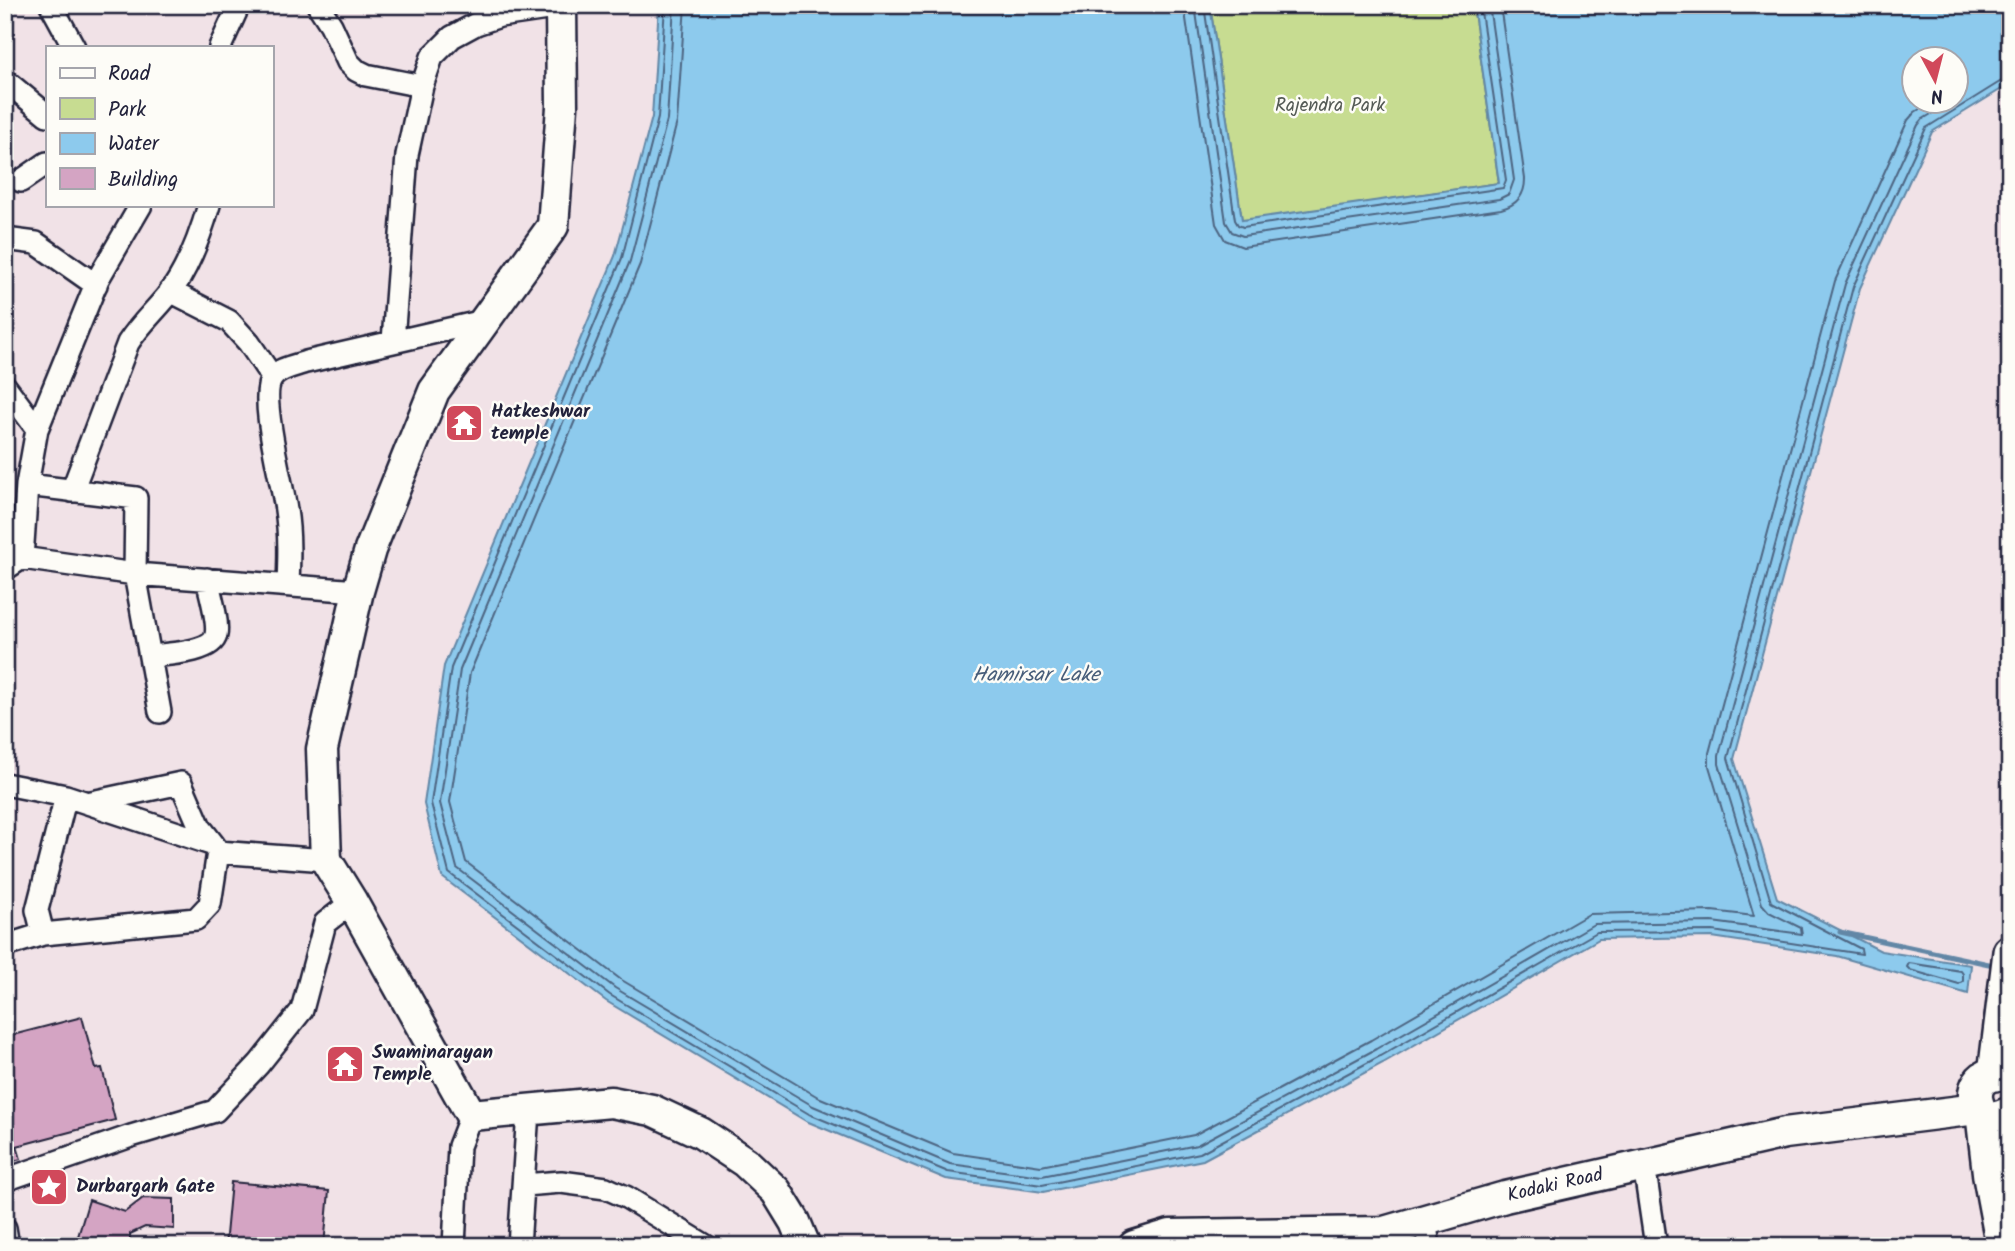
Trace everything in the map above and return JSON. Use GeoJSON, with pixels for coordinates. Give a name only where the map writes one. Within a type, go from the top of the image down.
{"type":"FeatureCollection","features":[{"type":"Feature","properties":{"kind":"main road"},"geometry":{"type":"LineString","coordinates":[[2003,1246],[1990,1177],[1993,1100],[2010,952]]}},
{"type":"Feature","properties":{"kind":"main road"},"geometry":{"type":"LineString","coordinates":[[1993,1100],[2010,1181]]}},
{"type":"Feature","properties":{"kind":"street"},"geometry":{"type":"LineString","coordinates":[[51,5],[73,46]]}},
{"type":"Feature","properties":{"kind":"street"},"geometry":{"type":"LineString","coordinates":[[220,46],[239,5]]}},
{"type":"Feature","properties":{"kind":"street"},"geometry":{"type":"LineString","coordinates":[[318,5],[331,25],[348,62],[356,70],[366,75],[422,86]]}},
{"type":"Feature","properties":{"kind":"street"},"geometry":{"type":"LineString","coordinates":[[393,341],[407,155],[422,86],[432,57],[452,37],[476,24],[500,16],[561,6],[562,107],[553,226],[433,391],[370,550],[322,749],[326,860],[471,1115]]}},
{"type":"Feature","properties":{"kind":"street"},"geometry":{"type":"LineString","coordinates":[[6,81],[46,114]]}},
{"type":"Feature","properties":{"kind":"street"},"geometry":{"type":"LineString","coordinates":[[22,181],[46,164]]}},
{"type":"Feature","properties":{"kind":"street"},"geometry":{"type":"LineString","coordinates":[[140,206],[96,285],[37,429],[19,498],[13,564],[358,591]]}},
{"type":"Feature","properties":{"kind":"street"},"geometry":{"type":"LineString","coordinates":[[72,491],[128,343],[141,323],[170,292],[192,253],[209,206]]}},
{"type":"Feature","properties":{"kind":"street"},"geometry":{"type":"LineString","coordinates":[[5,239],[36,243],[96,285]]}},
{"type":"Feature","properties":{"kind":"street"},"geometry":{"type":"LineString","coordinates":[[170,292],[229,321],[249,343],[272,377]]}},
{"type":"Feature","properties":{"kind":"street"},"geometry":{"type":"LineString","coordinates":[[288,585],[287,511],[267,398],[272,377],[281,370],[306,362],[484,321]]}},
{"type":"Feature","properties":{"kind":"street"},"geometry":{"type":"LineString","coordinates":[[5,386],[37,429]]}},
{"type":"Feature","properties":{"kind":"street"},"geometry":{"type":"LineString","coordinates":[[19,498],[72,491],[136,498],[135,574],[160,712]]}},
{"type":"Feature","properties":{"kind":"street"},"geometry":{"type":"LineString","coordinates":[[150,656],[194,650],[213,641],[216,628],[207,579]]}},
{"type":"Feature","properties":{"kind":"street"},"geometry":{"type":"LineString","coordinates":[[5,946],[43,934],[196,919],[210,904],[216,848],[200,827],[181,783],[75,800]]}},
{"type":"Feature","properties":{"kind":"street"},"geometry":{"type":"LineString","coordinates":[[5,784],[75,800],[216,848],[326,860]]}},
{"type":"Feature","properties":{"kind":"street"},"geometry":{"type":"LineString","coordinates":[[43,934],[37,910],[75,800]]}},
{"type":"Feature","properties":{"kind":"street"},"geometry":{"type":"LineString","coordinates":[[5,1180],[131,1136],[215,1111],[259,1064],[302,1010],[325,923],[352,902]]}},
{"type":"Feature","properties":{"kind":"street","name":"Kodaki Road"},"geometry":{"type":"LineString","coordinates":[[1134,1246],[1170,1235],[1427,1233],[1505,1197],[1785,1133],[1993,1100]]}},
{"type":"Feature","properties":{"kind":"street"},"geometry":{"type":"LineString","coordinates":[[471,1115],[611,1102],[652,1110],[701,1133],[745,1162],[776,1191],[795,1222],[805,1246]]}},
{"type":"Feature","properties":{"kind":"street"},"geometry":{"type":"LineString","coordinates":[[519,1246],[528,1111]]}},
{"type":"Feature","properties":{"kind":"street"},"geometry":{"type":"LineString","coordinates":[[454,1246],[459,1146],[471,1115]]}},
{"type":"Feature","properties":{"kind":"street"},"geometry":{"type":"LineString","coordinates":[[1644,1165],[1656,1246]]}},
{"type":"Feature","properties":{"kind":"street"},"geometry":{"type":"LineString","coordinates":[[524,1185],[561,1182],[606,1188],[626,1197],[706,1246]]}},
{"type":"Feature","properties":{"kind":"street"},"geometry":{"type":"LineString","coordinates":[[5,1228],[8,1246]]}},
{"type":"Feature","properties":{"kind":"green space","name":"Rajendra Park"},"geometry":{"type":"Polygon","coordinates":[[[1210,5],[1473,5],[1499,183],[1242,221],[1210,5]]]}},
{"type":"Feature","properties":{"kind":"water","name":"Hamirsar Lake"},"geometry":{"type":"Polygon","coordinates":[[[659,5],[1210,5],[1242,220],[1499,183],[1473,5],[2010,5],[2008,85],[1969,109],[1969,46],[1899,46],[1899,116],[1958,116],[1932,132],[1860,288],[1734,759],[1777,898],[1881,951],[1971,965],[1968,994],[1837,956],[1712,937],[1599,939],[1383,1063],[1203,1160],[1043,1192],[946,1179],[806,1121],[606,1001],[442,877],[424,804],[444,666],[615,256],[652,117],[659,5]]]}},
{"type":"Feature","properties":{"kind":"building"},"geometry":{"type":"Polygon","coordinates":[[[82,1017],[96,1069],[102,1068],[115,1120],[17,1146],[21,1159],[5,1163],[5,1037],[82,1017]]]}},
{"type":"Feature","properties":{"kind":"building"},"geometry":{"type":"Polygon","coordinates":[[[231,1182],[329,1191],[324,1246],[225,1246],[231,1182]]]}},
{"type":"Feature","properties":{"kind":"building"},"geometry":{"type":"Polygon","coordinates":[[[143,1198],[174,1199],[174,1229],[145,1227],[130,1234],[130,1246],[88,1246],[76,1243],[89,1200],[125,1212],[143,1198]]]}},
{"type":"Feature","properties":{"kind":"waterway"},"geometry":{"type":"LineString","coordinates":[[1840,932],[1998,966]]}},
{"type":"Feature","properties":{"kind":"place","name":"Hatkeshwar temple"},"geometry":{"type":"Point","coordinates":[464,423]}},
{"type":"Feature","properties":{"kind":"place","name":"Swaminarayan Temple"},"geometry":{"type":"Point","coordinates":[345,1064]}},
{"type":"Feature","properties":{"kind":"place","name":"Durbargarh Gate"},"geometry":{"type":"Point","coordinates":[49,1187]}}]}
